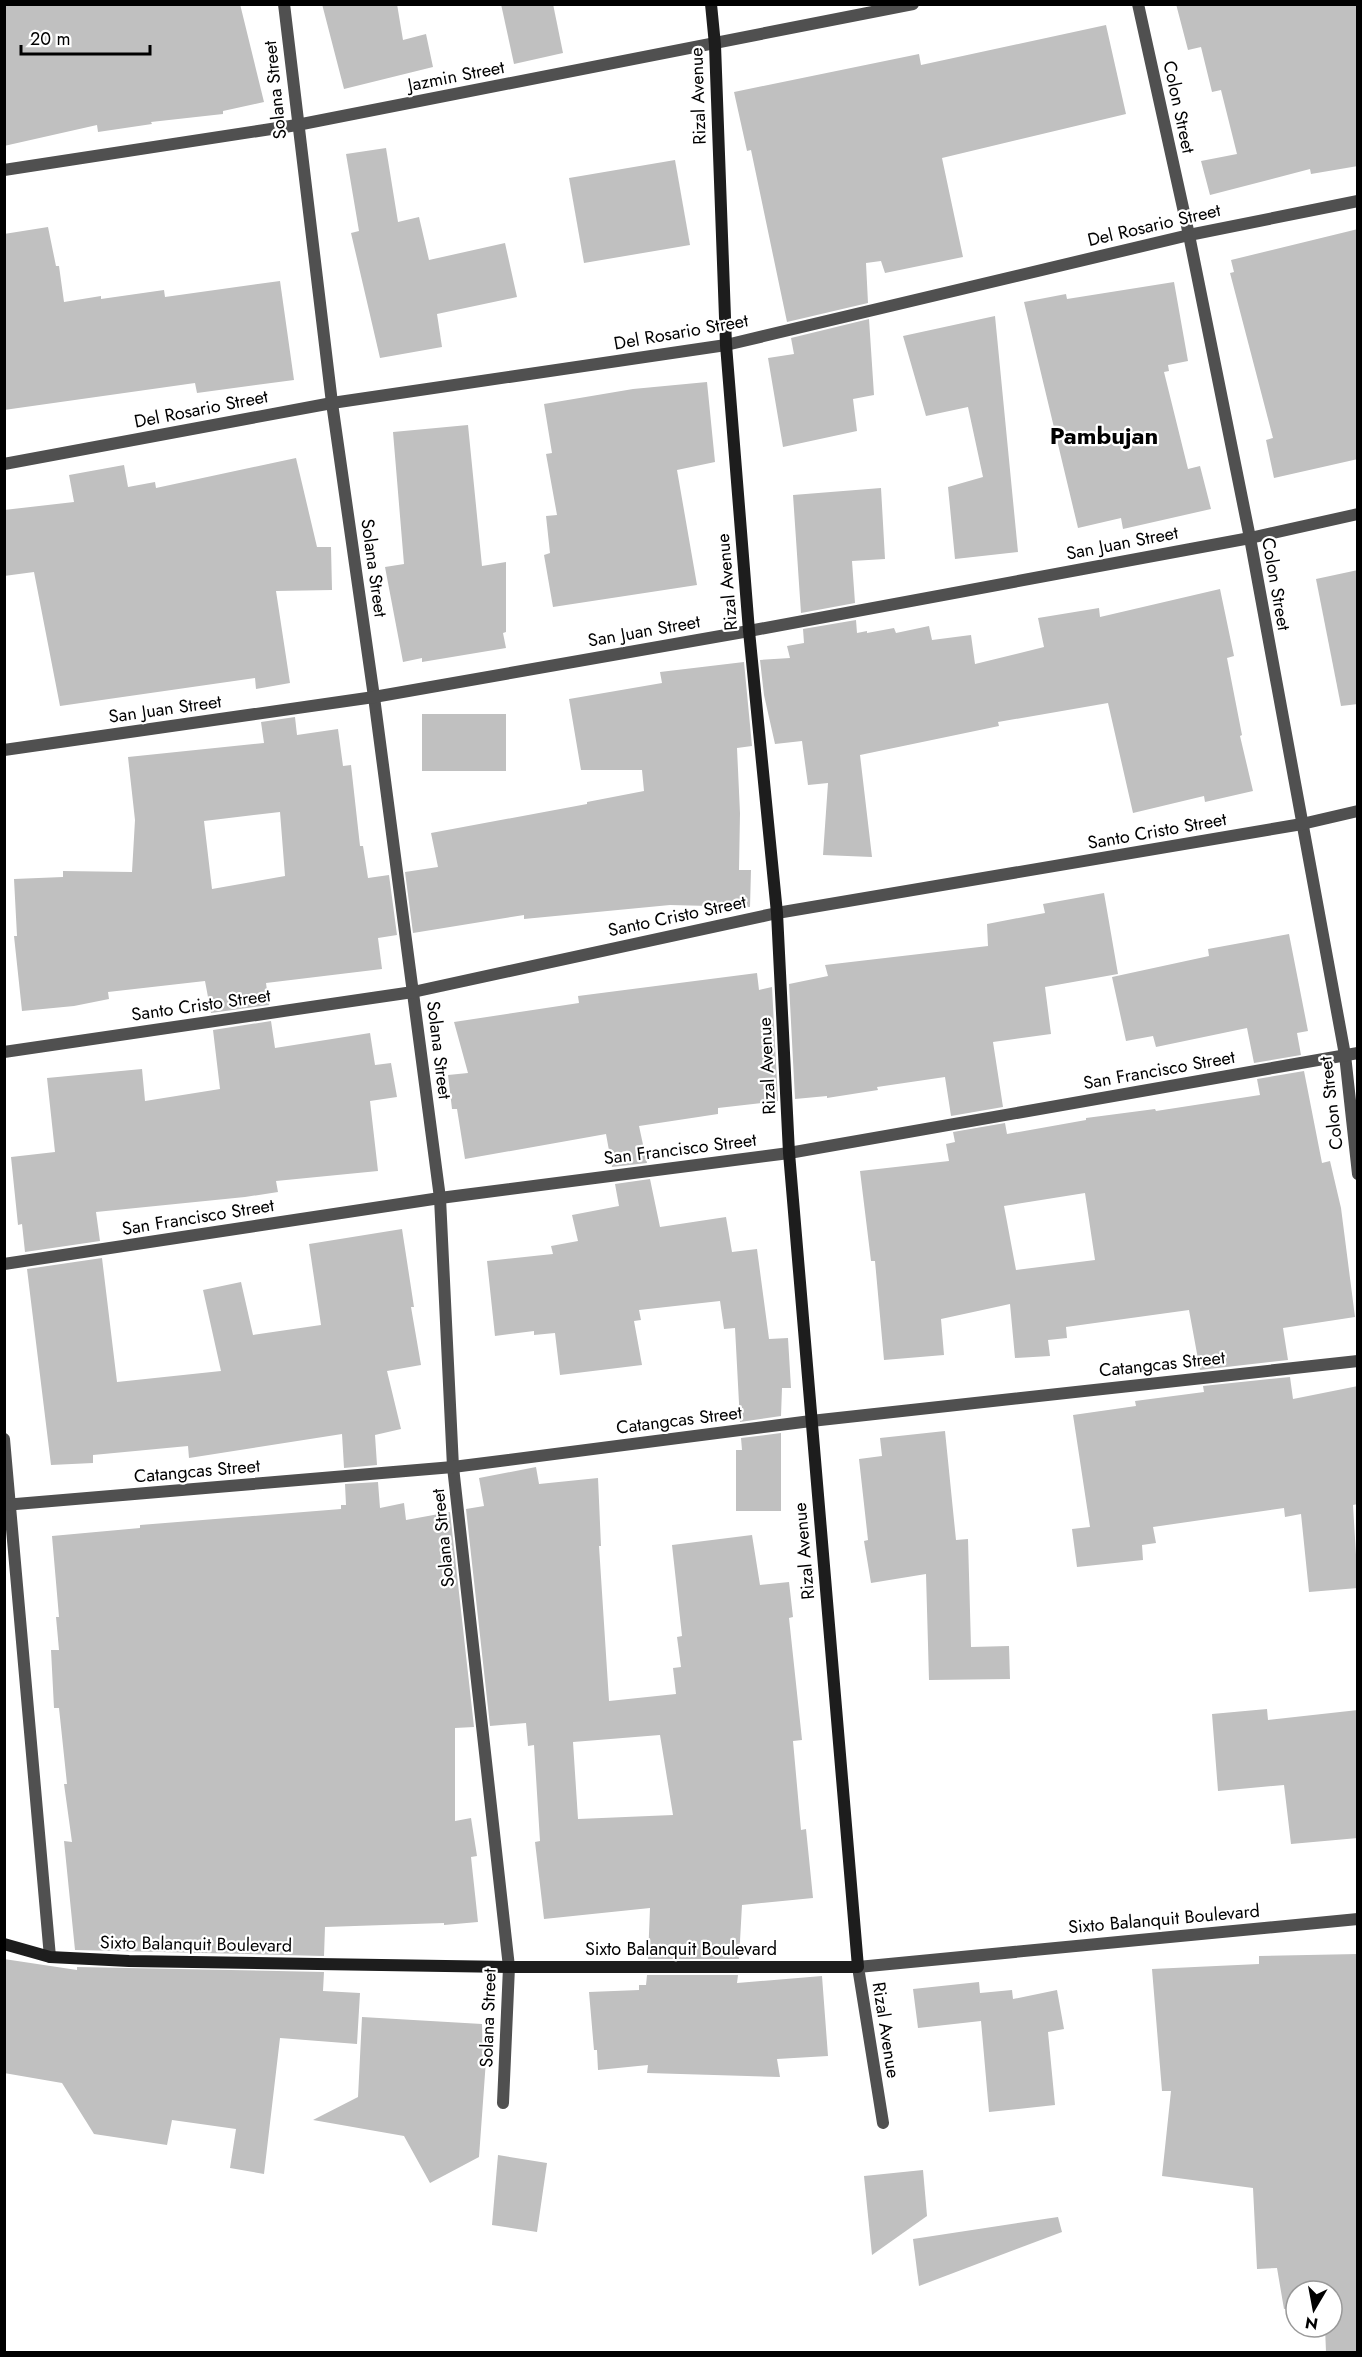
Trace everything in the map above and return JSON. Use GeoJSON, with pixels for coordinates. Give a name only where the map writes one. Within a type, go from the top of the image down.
{"type":"FeatureCollection","features":[{"type":"Feature","properties":{"kind":"street","name":"Solana Street"},"geometry":{"type":"LineString","coordinates":[[284,4],[332,403],[374,696],[440,1198],[453,1467],[509,1967],[503,2103]]}},
{"type":"Feature","properties":{"kind":"street","name":"Rizal Avenue"},"geometry":{"type":"LineString","coordinates":[[711,4],[715,45],[726,345],[749,631],[777,913],[789,1153],[858,1967],[883,2123]]}},
{"type":"Feature","properties":{"kind":"street","name":"Jazmin Street"},"geometry":{"type":"LineString","coordinates":[[4,170],[297,125],[715,45],[913,4]]}},
{"type":"Feature","properties":{"kind":"street","name":"Colon Street"},"geometry":{"type":"LineString","coordinates":[[1138,4],[1250,538],[1302,824],[1351,1054],[1358,1174]]}},
{"type":"Feature","properties":{"kind":"street","name":"Del Rosario Street"},"geometry":{"type":"LineString","coordinates":[[4,464],[332,403],[726,345],[1188,235],[1358,201]]}},
{"type":"Feature","properties":{"kind":"street","name":"San Juan Street"},"geometry":{"type":"LineString","coordinates":[[4,750],[374,696],[749,631],[1250,538],[1358,514]]}},
{"type":"Feature","properties":{"kind":"street","name":"Santo Cristo Street"},"geometry":{"type":"LineString","coordinates":[[4,1052],[413,992],[777,913],[1302,824],[1358,811]]}},
{"type":"Feature","properties":{"kind":"street","name":"San Francisco Street"},"geometry":{"type":"LineString","coordinates":[[4,1264],[440,1198],[789,1153],[1351,1054]]}},
{"type":"Feature","properties":{"kind":"street","name":"Catangcas Street"},"geometry":{"type":"LineString","coordinates":[[7,1505],[453,1467],[811,1421],[1358,1361]]}},
{"type":"Feature","properties":{"kind":"street"},"geometry":{"type":"LineString","coordinates":[[4,1439],[7,1505],[50,1957]]}},
{"type":"Feature","properties":{"kind":"street","name":"Sixto Balanquit Boulevard"},"geometry":{"type":"LineString","coordinates":[[4,1944],[50,1957],[129,1961],[509,1967],[858,1967],[1358,1919]]}},
{"type":"Feature","properties":{"kind":"building"},"geometry":{"type":"Polygon","coordinates":[[[4,4],[240,4],[264,102],[223,111],[223,114],[151,122],[152,124],[98,132],[97,125],[4,146],[4,4]]]}},
{"type":"Feature","properties":{"kind":"building"},"geometry":{"type":"Polygon","coordinates":[[[322,4],[397,4],[403,40],[426,34],[433,67],[344,89],[322,4]]]}},
{"type":"Feature","properties":{"kind":"building"},"geometry":{"type":"Polygon","coordinates":[[[501,4],[553,4],[563,53],[514,64],[501,4]]]}},
{"type":"Feature","properties":{"kind":"building"},"geometry":{"type":"Polygon","coordinates":[[[1176,4],[1358,4],[1358,166],[1311,174],[1310,169],[1210,195],[1201,161],[1237,154],[1221,90],[1212,92],[1201,47],[1188,50],[1176,4]]]}},
{"type":"Feature","properties":{"kind":"building"},"geometry":{"type":"Polygon","coordinates":[[[1106,25],[1126,114],[942,158],[963,257],[885,273],[881,261],[866,263],[868,303],[787,322],[751,150],[747,151],[734,92],[919,54],[921,65],[1106,25]]]}},
{"type":"Feature","properties":{"kind":"building"},"geometry":{"type":"Polygon","coordinates":[[[386,148],[398,222],[419,217],[429,260],[505,243],[517,297],[437,314],[442,347],[380,358],[351,233],[359,231],[346,154],[386,148]]]}},
{"type":"Feature","properties":{"kind":"building"},"geometry":{"type":"Polygon","coordinates":[[[675,160],[690,245],[584,263],[569,178],[675,160]]]}},
{"type":"Feature","properties":{"kind":"building"},"geometry":{"type":"Polygon","coordinates":[[[48,227],[56,266],[59,266],[64,302],[164,290],[165,297],[280,281],[294,380],[197,393],[195,383],[4,410],[4,234],[48,227]]]}},
{"type":"Feature","properties":{"kind":"building"},"geometry":{"type":"Polygon","coordinates":[[[1358,229],[1358,459],[1274,478],[1266,440],[1273,438],[1230,273],[1234,272],[1231,260],[1358,229]]]}},
{"type":"Feature","properties":{"kind":"building"},"geometry":{"type":"Polygon","coordinates":[[[1174,282],[1188,361],[1168,365],[1169,371],[1164,372],[1188,469],[1200,466],[1211,509],[1123,529],[1121,518],[1078,528],[1024,302],[1066,294],[1067,299],[1174,282]]]}},
{"type":"Feature","properties":{"kind":"building"},"geometry":{"type":"Polygon","coordinates":[[[995,316],[1018,552],[955,559],[948,487],[983,477],[968,407],[926,416],[903,336],[995,316]]]}},
{"type":"Feature","properties":{"kind":"building"},"geometry":{"type":"Polygon","coordinates":[[[869,319],[874,395],[853,399],[857,431],[783,447],[768,358],[794,354],[791,338],[869,319]]]}},
{"type":"Feature","properties":{"kind":"building"},"geometry":{"type":"Polygon","coordinates":[[[707,382],[715,462],[677,470],[697,585],[553,607],[544,555],[550,553],[546,516],[557,515],[546,454],[552,453],[544,404],[633,389],[707,382]]]}},
{"type":"Feature","properties":{"kind":"building"},"geometry":{"type":"Polygon","coordinates":[[[468,425],[482,566],[506,562],[506,632],[503,633],[506,648],[422,662],[422,658],[403,662],[385,567],[404,564],[393,432],[468,425]]]}},
{"type":"Feature","properties":{"kind":"building"},"geometry":{"type":"Polygon","coordinates":[[[296,458],[317,547],[331,547],[332,590],[276,591],[290,683],[256,689],[255,678],[60,706],[34,572],[4,576],[4,510],[74,502],[69,475],[124,465],[128,487],[155,482],[156,488],[296,458]]]}},
{"type":"Feature","properties":{"kind":"building"},"geometry":{"type":"Polygon","coordinates":[[[881,488],[885,559],[852,561],[855,603],[801,613],[793,495],[881,488]]]}},
{"type":"Feature","properties":{"kind":"building"},"geometry":{"type":"Polygon","coordinates":[[[1358,570],[1358,704],[1341,706],[1316,579],[1358,570]]]}},
{"type":"Feature","properties":{"kind":"building"},"geometry":{"type":"Polygon","coordinates":[[[1220,589],[1234,656],[1227,658],[1242,735],[1240,736],[1253,791],[1205,802],[1204,796],[1133,813],[1108,703],[998,722],[999,726],[860,755],[872,857],[823,855],[828,783],[808,785],[802,741],[775,744],[764,695],[760,660],[790,658],[787,646],[804,643],[803,629],[856,620],[857,633],[894,628],[896,633],[929,626],[932,640],[971,635],[975,664],[1044,647],[1038,618],[1099,608],[1100,617],[1220,589]]]}},
{"type":"Feature","properties":{"kind":"building"},"geometry":{"type":"Polygon","coordinates":[[[744,662],[752,746],[737,748],[740,813],[739,870],[751,870],[750,907],[670,905],[524,919],[524,915],[413,933],[405,872],[438,867],[431,833],[644,791],[642,770],[581,770],[569,699],[662,683],[660,672],[744,662]]]}},
{"type":"Feature","properties":{"kind":"building"},"geometry":{"type":"Polygon","coordinates":[[[422,714],[506,714],[506,771],[422,771],[422,714]]]}},
{"type":"Feature","properties":{"kind":"building"},"geometry":{"type":"Polygon","coordinates":[[[295,717],[297,735],[338,729],[343,766],[351,765],[360,846],[363,846],[368,878],[389,875],[397,935],[378,938],[382,969],[266,983],[269,1005],[211,1013],[205,981],[108,992],[109,999],[74,1006],[22,1011],[14,936],[17,936],[14,879],[63,877],[63,871],[132,872],[135,820],[128,757],[264,743],[261,722],[295,717]],[[280,812],[204,821],[212,889],[285,876],[280,812]]]}},
{"type":"Feature","properties":{"kind":"building"},"geometry":{"type":"Polygon","coordinates":[[[1104,893],[1118,974],[1045,987],[1051,1034],[993,1042],[1003,1107],[951,1116],[945,1077],[877,1087],[878,1090],[827,1098],[827,1096],[795,1099],[789,984],[828,976],[825,965],[988,946],[987,924],[1045,913],[1043,904],[1104,893]]]}},
{"type":"Feature","properties":{"kind":"building"},"geometry":{"type":"Polygon","coordinates":[[[1289,934],[1308,1031],[1297,1033],[1301,1055],[1254,1063],[1247,1028],[1156,1047],[1153,1036],[1126,1041],[1112,977],[1209,956],[1208,949],[1289,934]]]}},
{"type":"Feature","properties":{"kind":"building"},"geometry":{"type":"Polygon","coordinates":[[[757,973],[759,990],[772,987],[778,1101],[718,1108],[718,1114],[639,1126],[647,1163],[612,1167],[606,1134],[465,1159],[457,1109],[452,1109],[448,1075],[468,1073],[454,1022],[579,1003],[578,996],[757,973]]]}},
{"type":"Feature","properties":{"kind":"building"},"geometry":{"type":"Polygon","coordinates":[[[271,1021],[275,1048],[370,1033],[375,1065],[391,1063],[397,1097],[370,1101],[378,1171],[276,1181],[278,1192],[245,1197],[96,1212],[100,1241],[25,1252],[22,1224],[18,1225],[11,1157],[55,1152],[47,1078],[142,1069],[145,1101],[220,1089],[213,1030],[271,1021]]]}},
{"type":"Feature","properties":{"kind":"building"},"geometry":{"type":"Polygon","coordinates":[[[1304,1071],[1322,1163],[1330,1161],[1341,1208],[1355,1317],[1283,1328],[1288,1360],[1200,1370],[1189,1310],[1066,1327],[1067,1338],[1048,1340],[1050,1356],[1015,1358],[1010,1304],[941,1319],[944,1355],[884,1360],[875,1261],[871,1261],[860,1171],[949,1161],[946,1144],[955,1142],[953,1132],[1005,1123],[1007,1134],[1086,1120],[1086,1118],[1155,1109],[1156,1111],[1260,1095],[1257,1079],[1304,1071]],[[1085,1193],[1004,1206],[1016,1270],[1095,1260],[1085,1193]]]}},
{"type":"Feature","properties":{"kind":"building"},"geometry":{"type":"Polygon","coordinates":[[[650,1179],[660,1227],[726,1217],[732,1252],[757,1249],[769,1339],[788,1338],[791,1388],[782,1388],[781,1416],[740,1422],[735,1328],[724,1329],[720,1301],[639,1310],[641,1320],[634,1321],[642,1365],[560,1375],[555,1333],[534,1335],[534,1331],[495,1336],[487,1261],[553,1254],[551,1246],[578,1241],[572,1215],[619,1206],[615,1184],[650,1179]]]}},
{"type":"Feature","properties":{"kind":"building"},"geometry":{"type":"Polygon","coordinates":[[[402,1229],[414,1307],[411,1307],[421,1365],[387,1371],[401,1429],[375,1435],[377,1465],[344,1468],[342,1434],[189,1458],[188,1446],[93,1455],[93,1463],[51,1465],[27,1269],[102,1258],[117,1382],[221,1371],[203,1290],[241,1282],[253,1335],[321,1325],[309,1244],[402,1229]]]}},
{"type":"Feature","properties":{"kind":"building"},"geometry":{"type":"Polygon","coordinates":[[[1290,1377],[1293,1399],[1358,1386],[1358,1504],[1353,1505],[1358,1588],[1309,1592],[1301,1514],[1285,1517],[1284,1508],[1153,1527],[1156,1543],[1142,1545],[1143,1560],[1077,1567],[1072,1529],[1090,1527],[1073,1415],[1136,1406],[1135,1401],[1204,1392],[1203,1386],[1290,1377]]]}},
{"type":"Feature","properties":{"kind":"building"},"geometry":{"type":"Polygon","coordinates":[[[945,1431],[956,1540],[968,1539],[971,1647],[1009,1646],[1010,1679],[929,1680],[926,1574],[871,1583],[864,1541],[868,1540],[859,1459],[882,1456],[880,1438],[945,1431]]]}},
{"type":"Feature","properties":{"kind":"building"},"geometry":{"type":"Polygon","coordinates":[[[781,1433],[781,1511],[736,1511],[736,1450],[742,1450],[741,1438],[781,1433]]]}},
{"type":"Feature","properties":{"kind":"building"},"geometry":{"type":"Polygon","coordinates":[[[536,1467],[539,1484],[598,1478],[601,1546],[599,1546],[609,1701],[676,1694],[673,1668],[681,1667],[677,1637],[682,1636],[672,1545],[752,1535],[760,1585],[789,1582],[793,1617],[789,1618],[802,1740],[793,1741],[801,1830],[806,1829],[813,1898],[742,1905],[739,1959],[648,1959],[650,1908],[544,1919],[535,1842],[540,1841],[534,1745],[528,1746],[526,1723],[490,1726],[466,1509],[484,1506],[479,1478],[536,1467]],[[660,1735],[573,1742],[578,1819],[673,1815],[660,1735]]]}},
{"type":"Feature","properties":{"kind":"building"},"geometry":{"type":"Polygon","coordinates":[[[378,1482],[380,1508],[404,1503],[406,1520],[450,1512],[474,1727],[455,1728],[455,1821],[471,1818],[477,1856],[471,1857],[478,1922],[444,1925],[444,1923],[325,1927],[324,1956],[75,1950],[64,1841],[72,1842],[64,1784],[67,1784],[59,1708],[54,1708],[51,1650],[59,1650],[56,1617],[59,1617],[52,1536],[140,1528],[140,1525],[341,1509],[341,1505],[346,1505],[345,1484],[378,1482]]]}},
{"type":"Feature","properties":{"kind":"building"},"geometry":{"type":"Polygon","coordinates":[[[1267,1709],[1268,1720],[1358,1710],[1358,1838],[1291,1844],[1284,1785],[1218,1791],[1212,1714],[1267,1709]]]}},
{"type":"Feature","properties":{"kind":"building"},"geometry":{"type":"Polygon","coordinates":[[[1358,1954],[1358,2352],[1326,2352],[1325,2339],[1344,2339],[1344,2279],[1284,2279],[1284,2309],[1277,2268],[1257,2269],[1253,2188],[1162,2176],[1171,2091],[1162,2091],[1152,1969],[1259,1964],[1259,1956],[1358,1954]]]}},
{"type":"Feature","properties":{"kind":"building"},"geometry":{"type":"Polygon","coordinates":[[[4,1959],[77,1970],[77,1967],[324,1972],[323,1991],[360,1993],[357,2044],[280,2038],[264,2174],[230,2168],[236,2129],[172,2120],[167,2145],[94,2134],[62,2083],[4,2073],[4,1959]]]}},
{"type":"Feature","properties":{"kind":"building"},"geometry":{"type":"Polygon","coordinates":[[[647,1975],[738,1975],[737,1983],[822,1976],[828,2056],[777,2059],[780,2077],[647,2073],[648,2065],[598,2070],[589,1992],[639,1990],[639,1985],[646,1985],[647,1975]]]}},
{"type":"Feature","properties":{"kind":"building"},"geometry":{"type":"Polygon","coordinates":[[[979,1982],[980,1993],[1012,1990],[1013,1999],[1057,1990],[1064,2029],[1048,2032],[1055,2105],[989,2112],[981,2021],[918,2028],[913,1989],[979,1982]]]}},
{"type":"Feature","properties":{"kind":"building"},"geometry":{"type":"Polygon","coordinates":[[[362,2017],[482,2024],[483,2060],[486,2060],[479,2157],[430,2183],[404,2136],[313,2120],[358,2097],[362,2017]]]}},
{"type":"Feature","properties":{"kind":"building"},"geometry":{"type":"Polygon","coordinates":[[[498,2155],[547,2163],[537,2232],[492,2225],[498,2155]]]}},
{"type":"Feature","properties":{"kind":"building"},"geometry":{"type":"Polygon","coordinates":[[[923,2170],[927,2216],[872,2255],[864,2176],[923,2170]]]}},
{"type":"Feature","properties":{"kind":"building"},"geometry":{"type":"Polygon","coordinates":[[[1058,2217],[1062,2232],[919,2286],[913,2239],[1058,2217]]]}},
{"type":"Feature","properties":{"kind":"district","name":"Pambujan"},"geometry":{"type":"Point","coordinates":[1104,436]}}]}
